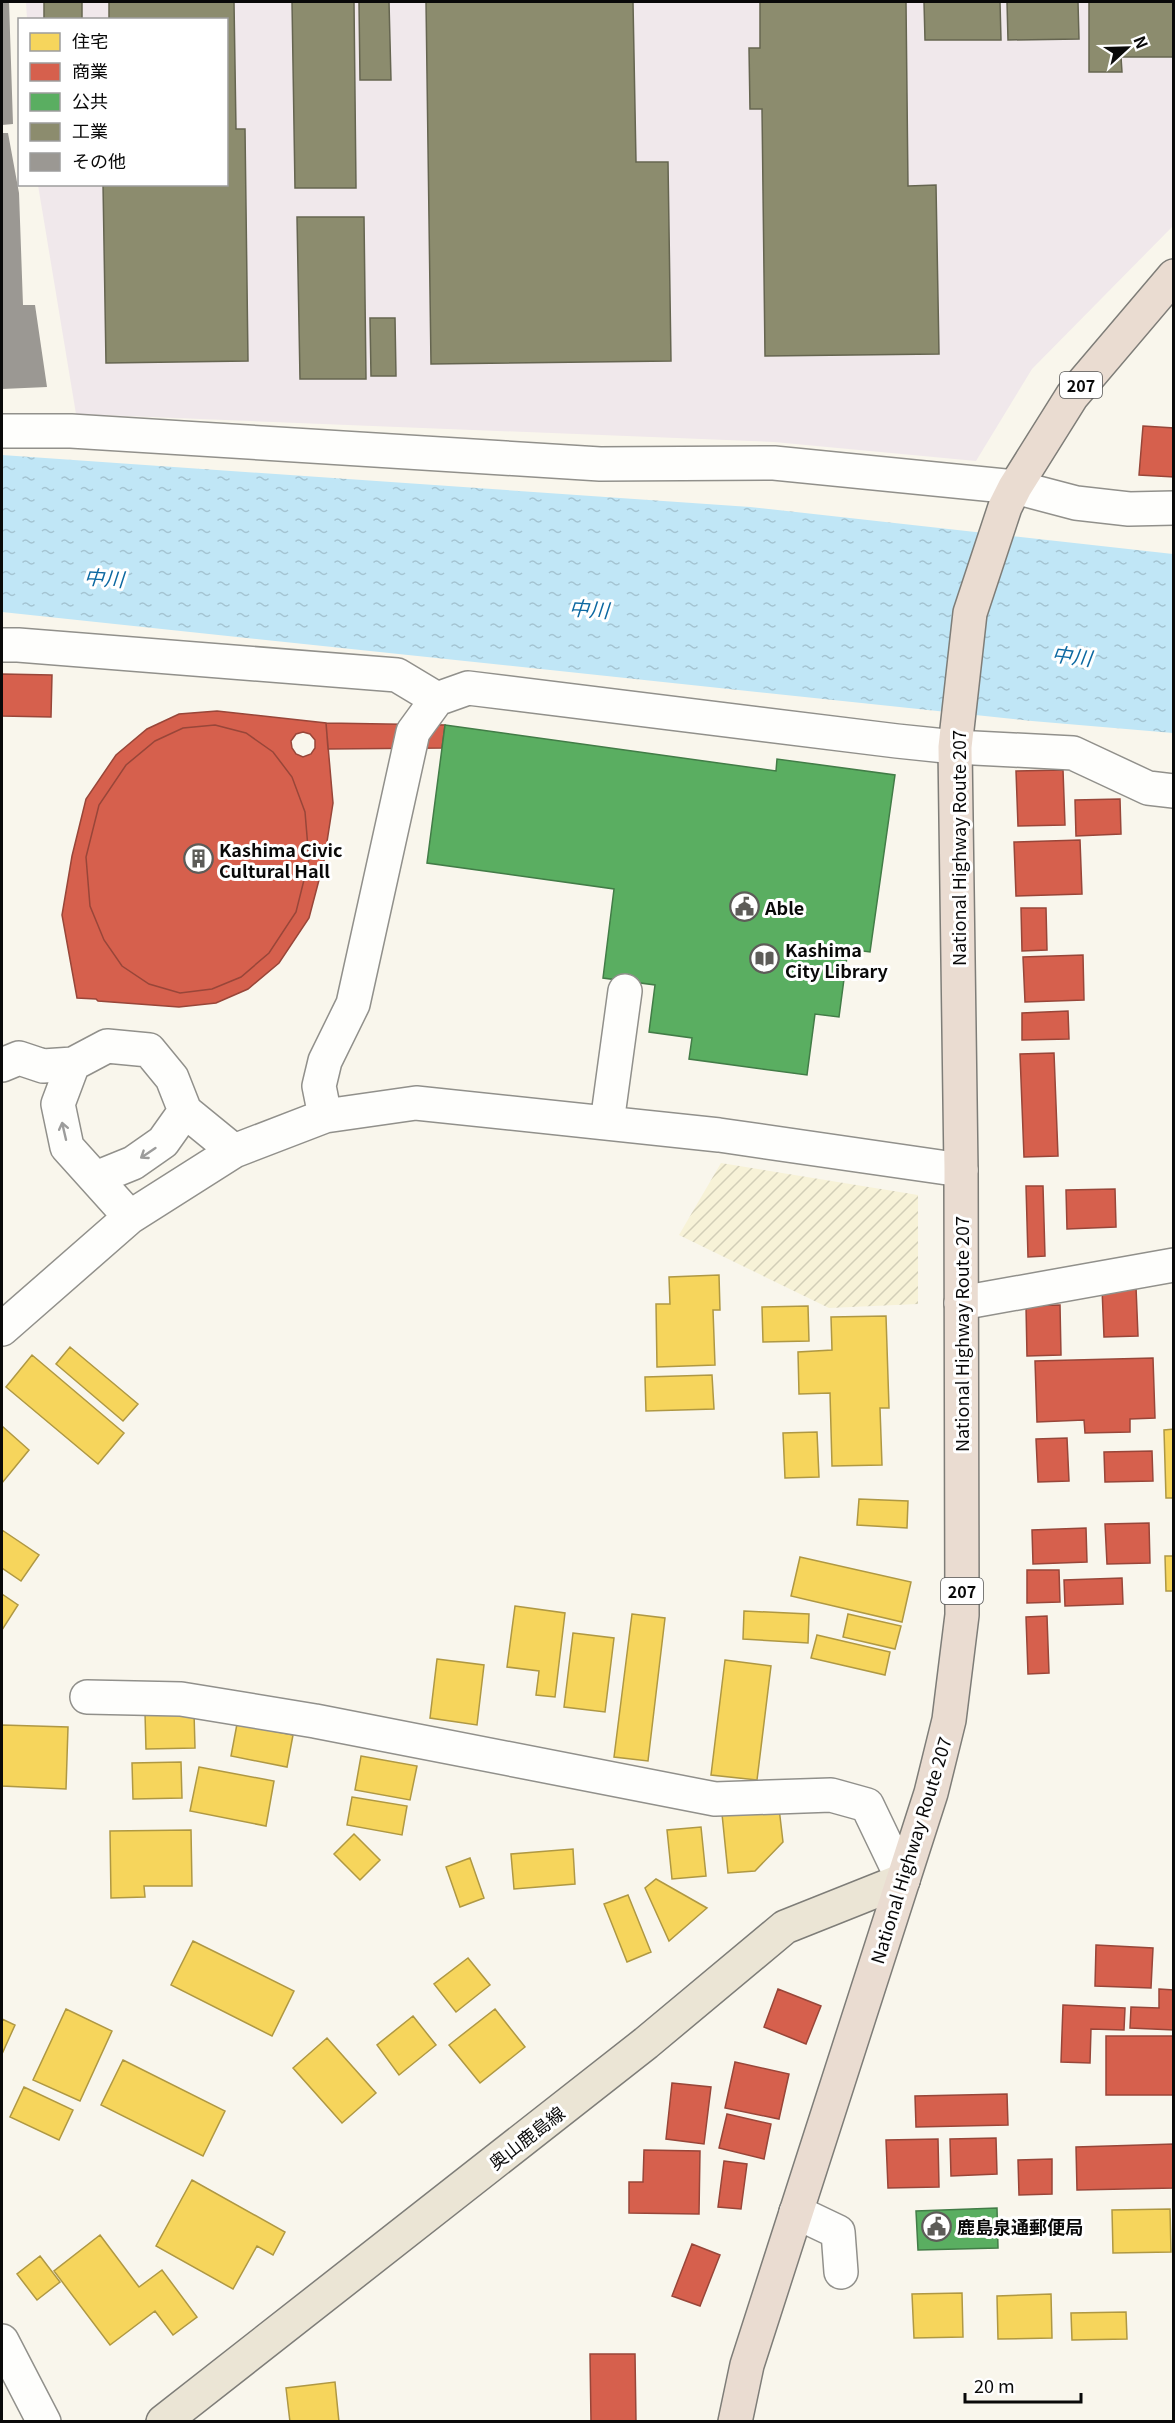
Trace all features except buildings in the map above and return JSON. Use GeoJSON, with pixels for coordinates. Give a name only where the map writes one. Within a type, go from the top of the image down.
{"type":"FeatureCollection","features":[{"type":"Feature","properties":{"kind":"highway","name":"National Highway Route 207"},"geometry":{"type":"LineString","coordinates":[[735,2421],[747,2365],[931,1793],[949,1720],[962,1615],[961,1170],[956,737],[970,613],[1010,497],[1072,396],[1173,276]]}},
{"type":"Feature","properties":{"kind":"main road","name":"奥山鹿島線"},"geometry":{"type":"LineString","coordinates":[[163,2421],[646,2043],[784,1927],[903,1880]]}},
{"type":"Feature","properties":{"kind":"street"},"geometry":{"type":"LineString","coordinates":[[2,431],[71,431],[600,464],[774,463],[1010,497],[1129,509],[1173,508]]}},
{"type":"Feature","properties":{"kind":"street"},"geometry":{"type":"LineString","coordinates":[[2,645],[397,675],[436,699]]}},
{"type":"Feature","properties":{"kind":"street"},"geometry":{"type":"LineString","coordinates":[[325,1116],[319,1086],[325,1062],[353,1004],[413,732],[436,699],[468,688],[956,737],[1073,753],[1148,788],[1173,791]]}},
{"type":"Feature","properties":{"kind":"street"},"geometry":{"type":"LineString","coordinates":[[607,1124],[625,991]]}},
{"type":"Feature","properties":{"kind":"street"},"geometry":{"type":"LineString","coordinates":[[2,1065],[19,1058],[43,1066],[73,1064],[107,1046],[149,1050],[172,1078],[185,1111],[234,1151]]}},
{"type":"Feature","properties":{"kind":"street"},"geometry":{"type":"LineString","coordinates":[[73,1064],[58,1104],[67,1147],[130,1217]]}},
{"type":"Feature","properties":{"kind":"street"},"geometry":{"type":"LineString","coordinates":[[2,1329],[130,1217],[234,1151],[325,1116],[416,1103],[719,1135],[961,1170]]}},
{"type":"Feature","properties":{"kind":"street"},"geometry":{"type":"LineString","coordinates":[[96,1178],[133,1163],[163,1142],[185,1111]]}},
{"type":"Feature","properties":{"kind":"street"},"geometry":{"type":"LineString","coordinates":[[961,1303],[1173,1265]]}},
{"type":"Feature","properties":{"kind":"street"},"geometry":{"type":"LineString","coordinates":[[87,1697],[181,1699],[315,1721],[715,1799],[831,1795],[867,1804],[903,1880]]}},
{"type":"Feature","properties":{"kind":"street"},"geometry":{"type":"LineString","coordinates":[[796,2212],[838,2232],[841,2272]]}},
{"type":"Feature","properties":{"kind":"street"},"geometry":{"type":"LineString","coordinates":[[2,2341],[44,2421]]}},
{"type":"Feature","properties":{"kind":"shaded area"},"geometry":{"type":"Polygon","coordinates":[[[26,2],[1173,2],[1173,226],[1032,369],[976,461],[774,442],[76,414],[38,186],[228,186],[228,18],[27,18],[26,2]]]}},
{"type":"Feature","properties":{"kind":"shaded area"},"geometry":{"type":"Polygon","coordinates":[[[721,1163],[918,1195],[918,1304],[829,1308],[679,1235],[721,1163]]]}},
{"type":"Feature","properties":{"kind":"water","name":"中川"},"geometry":{"type":"Polygon","coordinates":[[[2,455],[750,507],[1173,554],[1173,733],[1032,721],[2,612],[2,455]]]}},
{"type":"Feature","properties":{"kind":"place","name":"Kashima Civic Cultural Hall"},"geometry":{"type":"Point","coordinates":[198,859]}},
{"type":"Feature","properties":{"kind":"place","name":"Able"},"geometry":{"type":"Point","coordinates":[744,907]}},
{"type":"Feature","properties":{"kind":"place","name":"Kashima City Library"},"geometry":{"type":"Point","coordinates":[764,959]}},
{"type":"Feature","properties":{"kind":"place","name":"鹿島泉通郵便局"},"geometry":{"type":"Point","coordinates":[936,2226]}}]}
